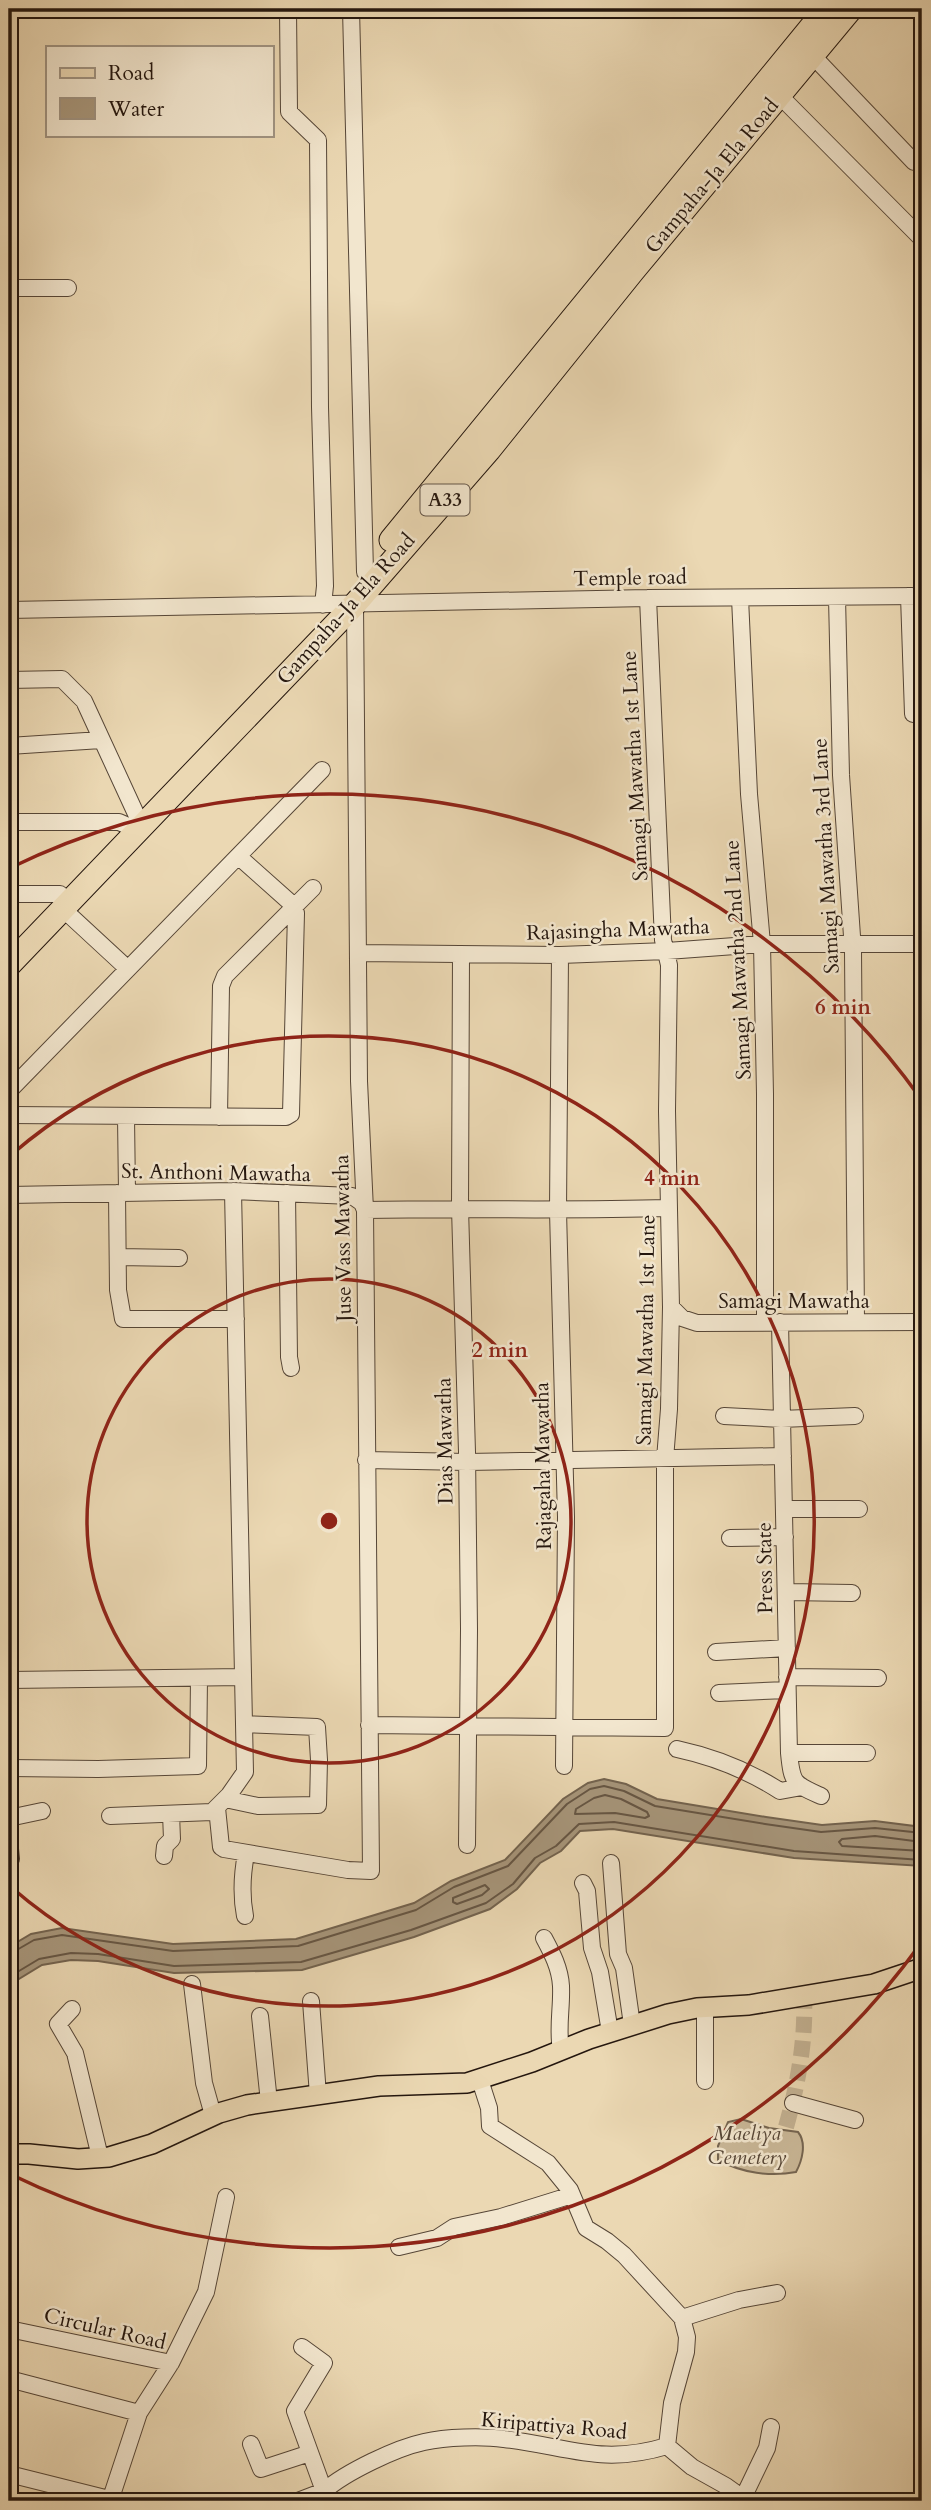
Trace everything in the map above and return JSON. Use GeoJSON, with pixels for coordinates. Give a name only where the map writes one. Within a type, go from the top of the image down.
{"type":"FeatureCollection","features":[{"type":"Feature","properties":{"kind":"highway","name":"Gampaha-Ja Ela Road"},"geometry":{"type":"LineString","coordinates":[[338,605],[826,9]]}},
{"type":"Feature","properties":{"kind":"highway","name":"Gampaha-Ja Ela Road"},"geometry":{"type":"LineString","coordinates":[[9,948],[61,901],[338,605],[489,450],[851,9]]}},
{"type":"Feature","properties":{"kind":"highway","name":"Gampaha-Ja Ela Road"},"geometry":{"type":"LineString","coordinates":[[9,965],[61,901]]}},
{"type":"Feature","properties":{"kind":"main road"},"geometry":{"type":"LineString","coordinates":[[9,2154],[78,2159],[100,2157],[152,2144],[213,2115],[247,2105],[379,2086],[467,2083],[668,2014],[749,2005],[874,1984],[922,1968]]}},
{"type":"Feature","properties":{"kind":"street","name":"Juse Vass Mawatha"},"geometry":{"type":"LineString","coordinates":[[246,1854],[348,1870],[371,1871],[365,1210],[359,1081],[358,953],[338,605],[325,586],[320,407],[318,141],[289,112],[288,9]]}},
{"type":"Feature","properties":{"kind":"street"},"geometry":{"type":"LineString","coordinates":[[351,9],[365,572]]}},
{"type":"Feature","properties":{"kind":"street"},"geometry":{"type":"LineString","coordinates":[[812,55],[914,162]]}},
{"type":"Feature","properties":{"kind":"street"},"geometry":{"type":"LineString","coordinates":[[779,95],[922,239]]}},
{"type":"Feature","properties":{"kind":"street"},"geometry":{"type":"LineString","coordinates":[[9,288],[68,288]]}},
{"type":"Feature","properties":{"kind":"street","name":"Temple road"},"geometry":{"type":"LineString","coordinates":[[9,610],[648,598],[916,596]]}},
{"type":"Feature","properties":{"kind":"street"},"geometry":{"type":"LineString","coordinates":[[913,714],[916,596]]}},
{"type":"Feature","properties":{"kind":"street","name":"Samagi Mawatha 3rd Lane"},"geometry":{"type":"LineString","coordinates":[[837,597],[841,775],[853,943],[856,1322]]}},
{"type":"Feature","properties":{"kind":"street","name":"Samagi Mawatha 1st Lane"},"geometry":{"type":"LineString","coordinates":[[564,1726],[665,1728],[665,1459],[671,1307],[667,951],[663,940],[648,598]]}},
{"type":"Feature","properties":{"kind":"street","name":"Samagi Mawatha 2nd Lane"},"geometry":{"type":"LineString","coordinates":[[740,598],[749,794],[762,944],[772,1322]]}},
{"type":"Feature","properties":{"kind":"street"},"geometry":{"type":"LineString","coordinates":[[9,680],[62,679],[84,701],[136,823],[79,820],[9,822]]}},
{"type":"Feature","properties":{"kind":"street"},"geometry":{"type":"LineString","coordinates":[[9,746],[101,740]]}},
{"type":"Feature","properties":{"kind":"street"},"geometry":{"type":"LineString","coordinates":[[9,1091],[322,770]]}},
{"type":"Feature","properties":{"kind":"street"},"geometry":{"type":"LineString","coordinates":[[9,1115],[286,1117],[291,1114],[296,913],[293,905],[238,856]]}},
{"type":"Feature","properties":{"kind":"street"},"geometry":{"type":"LineString","coordinates":[[219,1117],[221,986],[225,976],[293,905],[313,888]]}},
{"type":"Feature","properties":{"kind":"street"},"geometry":{"type":"LineString","coordinates":[[9,894],[61,901],[128,969]]}},
{"type":"Feature","properties":{"kind":"street","name":"Rajasingha Mawatha"},"geometry":{"type":"LineString","coordinates":[[358,953],[560,955],[762,944],[922,944]]}},
{"type":"Feature","properties":{"kind":"street","name":"Dias Mawatha"},"geometry":{"type":"LineString","coordinates":[[461,954],[460,1208],[467,1462],[467,1844]]}},
{"type":"Feature","properties":{"kind":"street","name":"Rajagaha Mawatha"},"geometry":{"type":"LineString","coordinates":[[560,955],[558,1211],[566,1517],[564,1766]]}},
{"type":"Feature","properties":{"kind":"street"},"geometry":{"type":"LineString","coordinates":[[126,1117],[118,1257],[118,1290],[123,1319],[236,1319]]}},
{"type":"Feature","properties":{"kind":"street"},"geometry":{"type":"LineString","coordinates":[[110,1816],[212,1812],[245,1772],[233,1191]]}},
{"type":"Feature","properties":{"kind":"street","name":"St. Anthoni Mawatha"},"geometry":{"type":"LineString","coordinates":[[9,1195],[233,1191],[352,1196],[362,1203],[365,1210],[460,1208],[558,1211],[668,1208]]}},
{"type":"Feature","properties":{"kind":"street"},"geometry":{"type":"LineString","coordinates":[[287,1193],[291,1368]]}},
{"type":"Feature","properties":{"kind":"street"},"geometry":{"type":"LineString","coordinates":[[118,1257],[179,1258]]}},
{"type":"Feature","properties":{"kind":"street","name":"Samagi Mawatha"},"geometry":{"type":"LineString","coordinates":[[671,1307],[682,1318],[697,1323],[922,1322]]}},
{"type":"Feature","properties":{"kind":"street","name":"Press State"},"geometry":{"type":"LineString","coordinates":[[772,1322],[783,1456],[789,1753],[792,1777],[802,1787]]}},
{"type":"Feature","properties":{"kind":"street"},"geometry":{"type":"LineString","coordinates":[[724,1416],[781,1419],[855,1416]]}},
{"type":"Feature","properties":{"kind":"street"},"geometry":{"type":"LineString","coordinates":[[366,1460],[467,1462],[783,1456]]}},
{"type":"Feature","properties":{"kind":"street"},"geometry":{"type":"LineString","coordinates":[[784,1509],[859,1509]]}},
{"type":"Feature","properties":{"kind":"street"},"geometry":{"type":"LineString","coordinates":[[730,1538],[785,1537]]}},
{"type":"Feature","properties":{"kind":"street"},"geometry":{"type":"LineString","coordinates":[[786,1592],[852,1593]]}},
{"type":"Feature","properties":{"kind":"street"},"geometry":{"type":"LineString","coordinates":[[716,1652],[787,1648]]}},
{"type":"Feature","properties":{"kind":"street"},"geometry":{"type":"LineString","coordinates":[[9,1680],[243,1677]]}},
{"type":"Feature","properties":{"kind":"street"},"geometry":{"type":"LineString","coordinates":[[9,1769],[198,1766],[199,1678]]}},
{"type":"Feature","properties":{"kind":"street"},"geometry":{"type":"LineString","coordinates":[[719,1693],[787,1683],[878,1678]]}},
{"type":"Feature","properties":{"kind":"street"},"geometry":{"type":"LineString","coordinates":[[221,1804],[317,1805],[317,1727],[244,1724]]}},
{"type":"Feature","properties":{"kind":"street"},"geometry":{"type":"LineString","coordinates":[[369,1724],[564,1726]]}},
{"type":"Feature","properties":{"kind":"street"},"geometry":{"type":"LineString","coordinates":[[677,1749],[709,1756],[780,1791],[802,1787],[821,1796]]}},
{"type":"Feature","properties":{"kind":"street"},"geometry":{"type":"LineString","coordinates":[[789,1753],[867,1753]]}},
{"type":"Feature","properties":{"kind":"street"},"geometry":{"type":"LineString","coordinates":[[221,1804],[221,1847],[246,1854],[242,1898],[245,1916]]}},
{"type":"Feature","properties":{"kind":"street"},"geometry":{"type":"LineString","coordinates":[[9,1818],[42,1811]]}},
{"type":"Feature","properties":{"kind":"street"},"geometry":{"type":"LineString","coordinates":[[164,1856],[165,1846],[172,1839],[171,1814]]}},
{"type":"Feature","properties":{"kind":"street"},"geometry":{"type":"LineString","coordinates":[[9,1839],[11,1859]]}},
{"type":"Feature","properties":{"kind":"street"},"geometry":{"type":"LineString","coordinates":[[611,1863],[618,1954],[624,1968],[632,2025]]}},
{"type":"Feature","properties":{"kind":"street"},"geometry":{"type":"LineString","coordinates":[[583,1883],[587,1891],[592,1948],[600,1972],[610,2032]]}},
{"type":"Feature","properties":{"kind":"street"},"geometry":{"type":"LineString","coordinates":[[544,1938],[555,1959],[561,1986],[558,2035],[561,2050]]}},
{"type":"Feature","properties":{"kind":"street"},"geometry":{"type":"LineString","coordinates":[[192,1984],[204,2083],[213,2115]]}},
{"type":"Feature","properties":{"kind":"street"},"geometry":{"type":"LineString","coordinates":[[311,2001],[318,2095]]}},
{"type":"Feature","properties":{"kind":"street"},"geometry":{"type":"LineString","coordinates":[[705,2008],[705,2081]]}},
{"type":"Feature","properties":{"kind":"street"},"geometry":{"type":"LineString","coordinates":[[72,2009],[58,2024],[75,2053],[100,2157]]}},
{"type":"Feature","properties":{"kind":"street"},"geometry":{"type":"LineString","coordinates":[[260,2016],[269,2102]]}},
{"type":"Feature","properties":{"kind":"street"},"geometry":{"type":"LineString","coordinates":[[480,2080],[489,2108],[490,2126],[548,2162],[572,2195],[586,2228],[624,2255],[682,2318],[687,2337],[686,2352],[672,2403],[667,2446],[692,2466],[745,2500],[767,2448],[771,2427]]}},
{"type":"Feature","properties":{"kind":"street"},"geometry":{"type":"LineString","coordinates":[[793,2103],[855,2120]]}},
{"type":"Feature","properties":{"kind":"street"},"geometry":{"type":"LineString","coordinates":[[399,2246],[437,2238],[454,2227],[500,2217],[572,2195]]}},
{"type":"Feature","properties":{"kind":"street"},"geometry":{"type":"LineString","coordinates":[[171,2363],[206,2292],[226,2197]]}},
{"type":"Feature","properties":{"kind":"street"},"geometry":{"type":"LineString","coordinates":[[682,2318],[739,2300],[777,2293]]}},
{"type":"Feature","properties":{"kind":"street","name":"Circular Road"},"geometry":{"type":"LineString","coordinates":[[9,2329],[171,2363],[139,2413],[109,2500]]}},
{"type":"Feature","properties":{"kind":"street"},"geometry":{"type":"LineString","coordinates":[[302,2347],[324,2363],[295,2411],[324,2491]]}},
{"type":"Feature","properties":{"kind":"street"},"geometry":{"type":"LineString","coordinates":[[9,2379],[139,2413]]}},
{"type":"Feature","properties":{"kind":"street","name":"Kiripattiya Road"},"geometry":{"type":"LineString","coordinates":[[298,2501],[324,2491],[337,2480],[380,2458],[431,2441],[502,2438],[594,2455],[641,2454],[667,2446]]}},
{"type":"Feature","properties":{"kind":"street"},"geometry":{"type":"LineString","coordinates":[[251,2444],[261,2469],[310,2453]]}},
{"type":"Feature","properties":{"kind":"street"},"geometry":{"type":"LineString","coordinates":[[9,2474],[109,2500]]}},
{"type":"Feature","properties":{"kind":"green space","name":"Maeliya Cemetery"},"geometry":{"type":"Polygon","coordinates":[[[741,2119],[769,2128],[798,2132],[803,2147],[796,2172],[757,2173],[718,2160],[718,2146],[728,2122],[741,2119]]]}},
{"type":"Feature","properties":{"kind":"water"},"geometry":{"type":"Polygon","coordinates":[[[604,1779],[626,1784],[657,1799],[766,1817],[822,1825],[875,1821],[922,1827],[922,1866],[794,1858],[613,1829],[580,1831],[561,1851],[540,1863],[517,1889],[490,1909],[414,1937],[302,1970],[174,1973],[98,1961],[71,1960],[42,1965],[9,1985],[9,1947],[31,1934],[62,1928],[173,1944],[296,1939],[414,1903],[451,1881],[505,1860],[563,1799],[588,1783],[604,1779]]]}},
{"type":"Feature","properties":{"kind":"tunnel"},"geometry":{"type":"LineString","coordinates":[[786,2127],[800,2062],[804,1995]]}}]}
